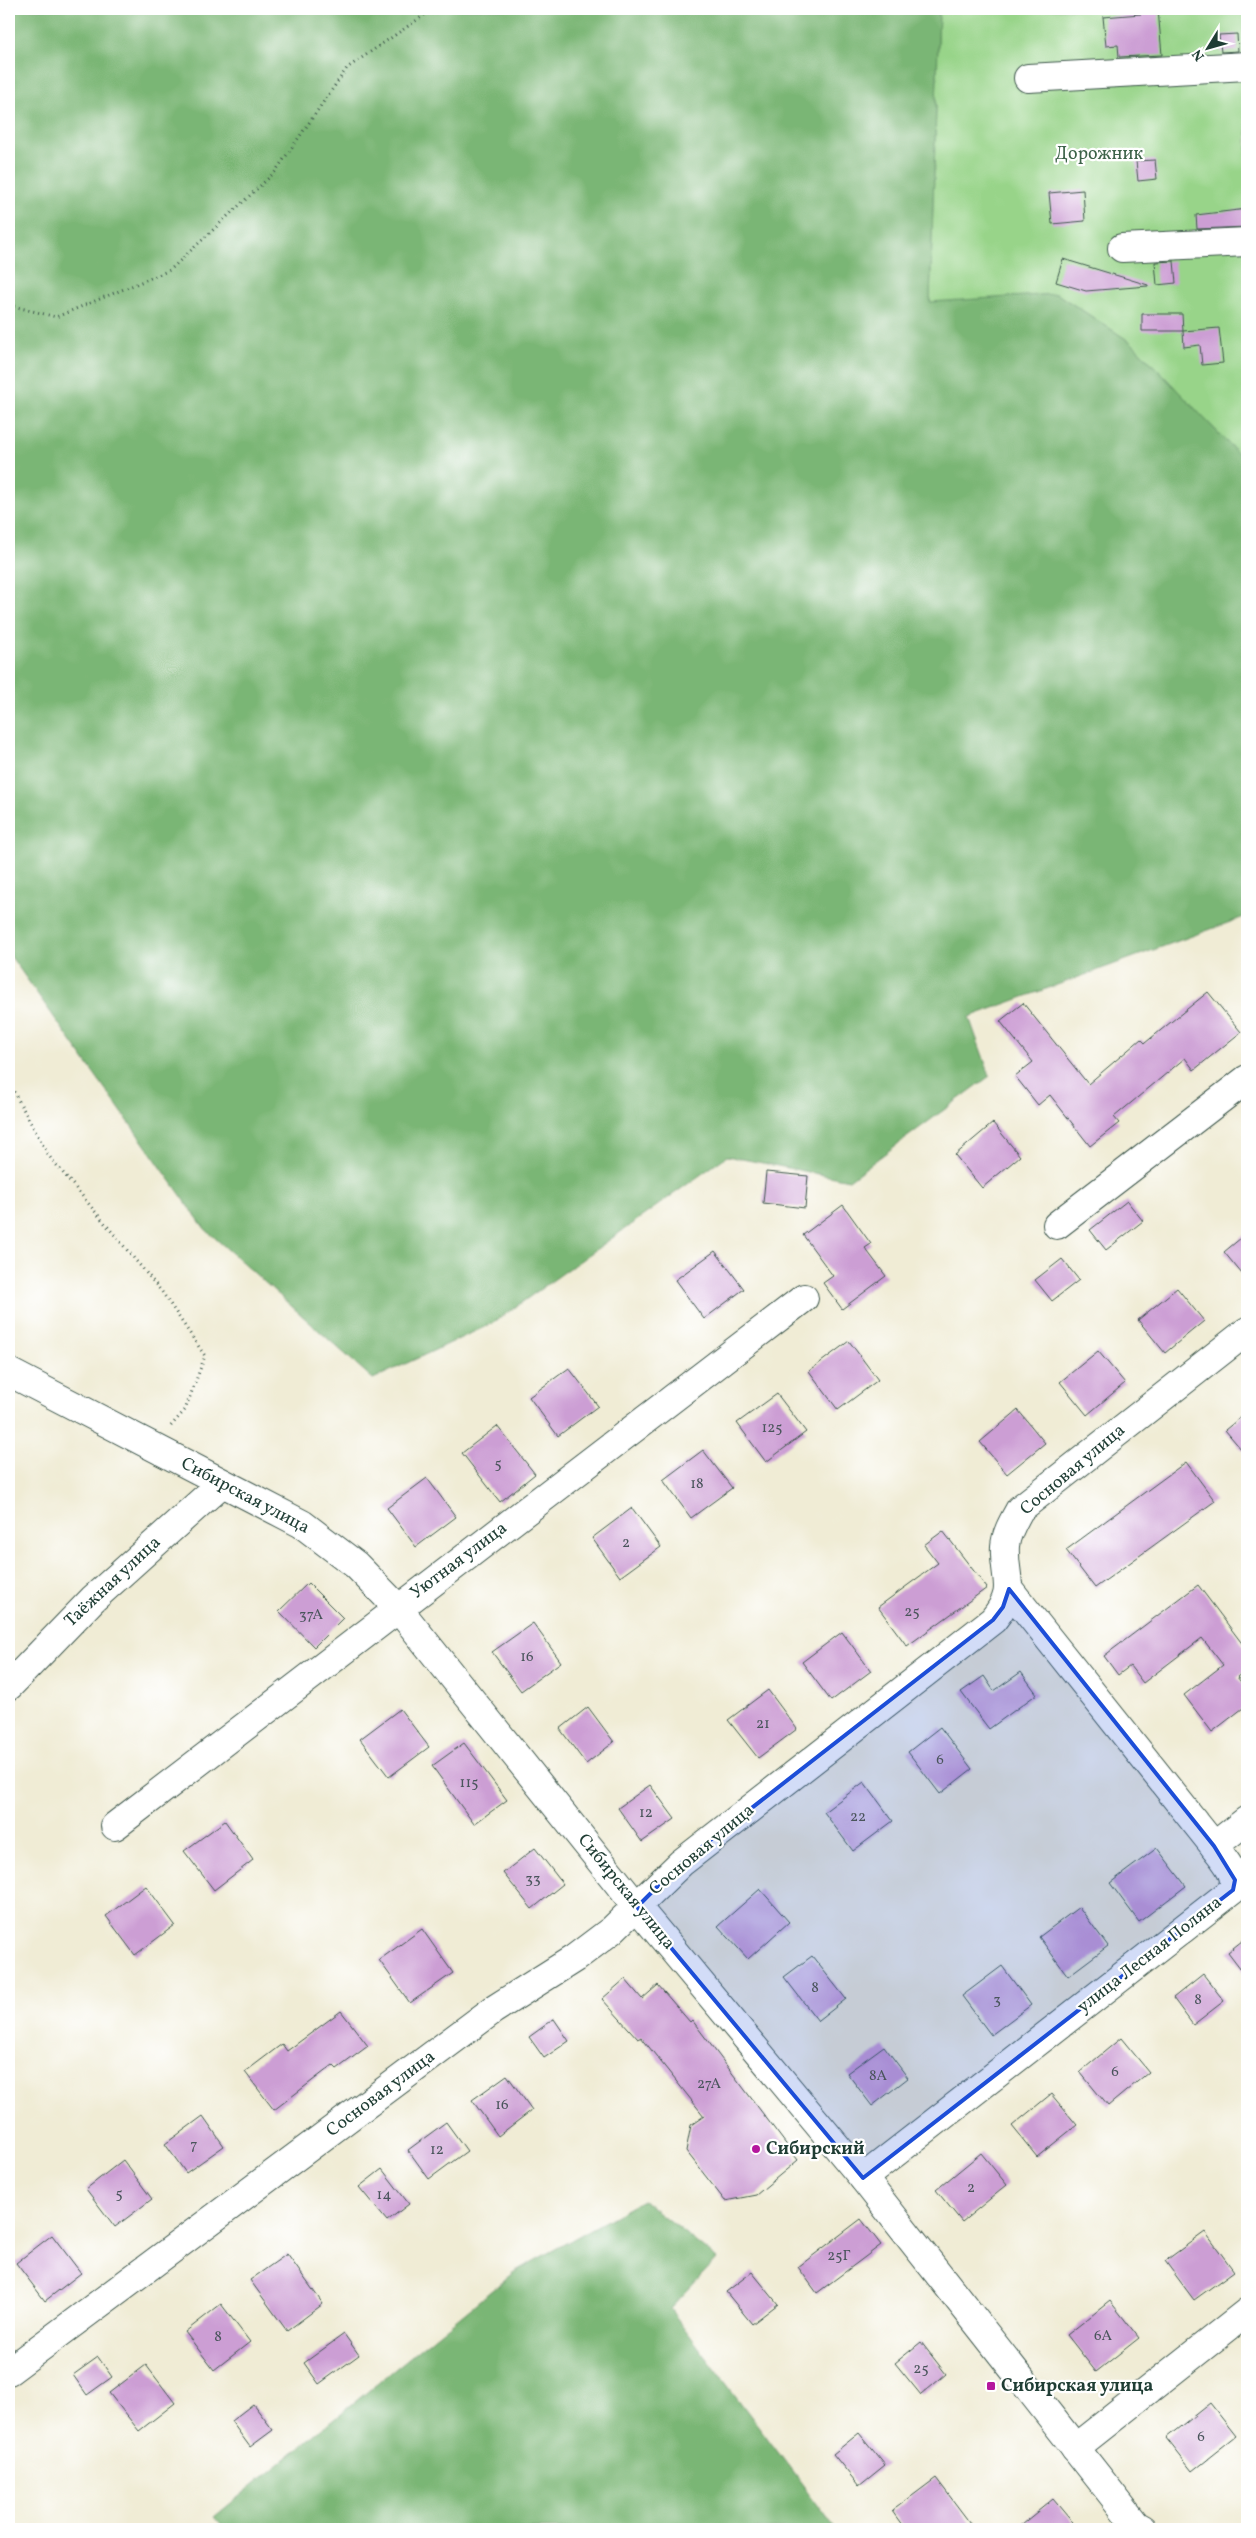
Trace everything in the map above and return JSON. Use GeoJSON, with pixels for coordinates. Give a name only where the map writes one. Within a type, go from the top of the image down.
{"type":"FeatureCollection","features":[{"type":"Feature","properties":{"kind":"street"},"geometry":{"type":"LineString","coordinates":[[1028,78],[1247,66]]}},
{"type":"Feature","properties":{"kind":"street"},"geometry":{"type":"LineString","coordinates":[[1122,248],[1247,242]]}},
{"type":"Feature","properties":{"kind":"street"},"geometry":{"type":"LineString","coordinates":[[1057,1225],[1247,1079]]}},
{"type":"Feature","properties":{"kind":"street","name":"Уютная улица"},"geometry":{"type":"LineString","coordinates":[[115,1826],[397,1607],[592,1461],[804,1298]]}},
{"type":"Feature","properties":{"kind":"street","name":"Сосновая улица"},"geometry":{"type":"LineString","coordinates":[[9,2371],[493,2010],[575,1958],[612,1930],[680,1863],[993,1620],[1003,1607],[1009,1589],[1005,1545],[1020,1510],[1247,1331]]}},
{"type":"Feature","properties":{"kind":"street","name":"Сибирская улица"},"geometry":{"type":"LineString","coordinates":[[9,1372],[302,1524],[356,1565],[397,1607],[637,1907],[863,2178],[1137,2528]]}},
{"type":"Feature","properties":{"kind":"street","name":"Таёжная улица"},"geometry":{"type":"LineString","coordinates":[[9,1686],[93,1599],[222,1483]]}},
{"type":"Feature","properties":{"kind":"street","name":"улица Лесная Поляна"},"geometry":{"type":"LineString","coordinates":[[863,2178],[1233,1890],[1235,1880],[1232,1872],[1214,1846],[1009,1589]]}},
{"type":"Feature","properties":{"kind":"street"},"geometry":{"type":"LineString","coordinates":[[1214,1846],[1247,1820]]}},
{"type":"Feature","properties":{"kind":"street"},"geometry":{"type":"LineString","coordinates":[[1075,2448],[1247,2312]]}},
{"type":"Feature","properties":{"kind":"path"},"geometry":{"type":"LineString","coordinates":[[9,305],[56,317],[170,270],[275,172],[347,68],[433,9]]}},
{"type":"Feature","properties":{"kind":"path"},"geometry":{"type":"LineString","coordinates":[[9,1083],[49,1156],[162,1292],[205,1356],[185,1410],[152,1446]]}},
{"type":"Feature","properties":{"kind":"highlighted area"},"geometry":{"type":"Polygon","coordinates":[[[1009,1589],[1214,1846],[1235,1880],[1233,1890],[863,2178],[637,1907],[681,1863],[993,1620],[1003,1607],[1009,1589]]]}},
{"type":"Feature","properties":{"kind":"green space"},"geometry":{"type":"Polygon","coordinates":[[[9,9],[939,9],[930,302],[1057,294],[1132,343],[1247,463],[1247,916],[969,1017],[990,1076],[849,1180],[727,1156],[493,1323],[373,1379],[205,1229],[9,954],[9,9]]]}},
{"type":"Feature","properties":{"kind":"green space","name":"Дорожник"},"geometry":{"type":"Polygon","coordinates":[[[939,9],[1247,9],[1247,463],[1132,343],[1057,294],[930,303],[939,9]]]}},
{"type":"Feature","properties":{"kind":"green space"},"geometry":{"type":"Polygon","coordinates":[[[643,2200],[717,2259],[670,2309],[836,2529],[225,2529],[214,2517],[514,2272],[643,2200]]]}},
{"type":"Feature","properties":{"kind":"building"},"geometry":{"type":"Polygon","coordinates":[[[1141,9],[1158,9],[1162,55],[1119,57],[1118,45],[1106,46],[1103,17],[1141,14],[1141,9]]]}},
{"type":"Feature","properties":{"kind":"building"},"geometry":{"type":"Polygon","coordinates":[[[1237,34],[1238,51],[1221,52],[1219,35],[1237,34]]]}},
{"type":"Feature","properties":{"kind":"building"},"geometry":{"type":"Polygon","coordinates":[[[1155,160],[1157,179],[1138,181],[1136,161],[1155,160]]]}},
{"type":"Feature","properties":{"kind":"building"},"geometry":{"type":"Polygon","coordinates":[[[1083,190],[1085,221],[1052,224],[1049,193],[1083,190]]]}},
{"type":"Feature","properties":{"kind":"building"},"geometry":{"type":"Polygon","coordinates":[[[1247,209],[1247,227],[1197,229],[1196,215],[1247,209]]]}},
{"type":"Feature","properties":{"kind":"building"},"geometry":{"type":"Polygon","coordinates":[[[1063,259],[1148,286],[1086,291],[1056,282],[1063,259]]]}},
{"type":"Feature","properties":{"kind":"building"},"geometry":{"type":"Polygon","coordinates":[[[1174,261],[1176,283],[1157,285],[1155,262],[1174,261]]]}},
{"type":"Feature","properties":{"kind":"building"},"geometry":{"type":"Polygon","coordinates":[[[1142,314],[1182,314],[1183,331],[1142,331],[1142,314]]]}},
{"type":"Feature","properties":{"kind":"building"},"geometry":{"type":"Polygon","coordinates":[[[1219,328],[1223,363],[1202,365],[1200,345],[1184,347],[1183,331],[1219,328]]]}},
{"type":"Feature","properties":{"kind":"building"},"geometry":{"type":"Polygon","coordinates":[[[1208,992],[1241,1032],[1194,1070],[1185,1058],[1114,1117],[1119,1123],[1090,1146],[1050,1095],[1038,1105],[1015,1076],[1033,1062],[1000,1021],[1023,1003],[1088,1084],[1141,1039],[1145,1043],[1208,992]]]}},
{"type":"Feature","properties":{"kind":"building"},"geometry":{"type":"Polygon","coordinates":[[[993,1123],[1020,1156],[982,1188],[955,1155],[993,1123]]]}},
{"type":"Feature","properties":{"kind":"building"},"geometry":{"type":"Polygon","coordinates":[[[766,1172],[808,1176],[805,1208],[763,1203],[766,1172]]]}},
{"type":"Feature","properties":{"kind":"building"},"geometry":{"type":"Polygon","coordinates":[[[1127,1201],[1143,1221],[1106,1250],[1090,1230],[1127,1201]]]}},
{"type":"Feature","properties":{"kind":"building"},"geometry":{"type":"Polygon","coordinates":[[[843,1205],[871,1244],[865,1248],[886,1276],[842,1309],[823,1283],[833,1276],[803,1235],[843,1205]]]}},
{"type":"Feature","properties":{"kind":"building"},"geometry":{"type":"Polygon","coordinates":[[[1247,1233],[1247,1280],[1224,1252],[1247,1233]]]}},
{"type":"Feature","properties":{"kind":"building"},"geometry":{"type":"Polygon","coordinates":[[[715,1251],[744,1289],[704,1319],[675,1280],[715,1251]]]}},
{"type":"Feature","properties":{"kind":"building"},"geometry":{"type":"Polygon","coordinates":[[[1062,1259],[1079,1280],[1052,1301],[1035,1280],[1062,1259]]]}},
{"type":"Feature","properties":{"kind":"building"},"geometry":{"type":"Polygon","coordinates":[[[1177,1288],[1204,1321],[1165,1353],[1138,1320],[1177,1288]]]}},
{"type":"Feature","properties":{"kind":"building"},"geometry":{"type":"Polygon","coordinates":[[[849,1341],[878,1380],[838,1410],[809,1371],[849,1341]]]}},
{"type":"Feature","properties":{"kind":"building"},"geometry":{"type":"Polygon","coordinates":[[[1098,1351],[1125,1383],[1087,1415],[1060,1382],[1098,1351]]]}},
{"type":"Feature","properties":{"kind":"building"},"geometry":{"type":"Polygon","coordinates":[[[569,1368],[598,1406],[558,1436],[529,1397],[569,1368]]]}},
{"type":"Feature","properties":{"kind":"building"},"geometry":{"type":"Polygon","coordinates":[[[777,1394],[806,1432],[766,1462],[737,1423],[777,1394]]]}},
{"type":"Feature","properties":{"kind":"building"},"geometry":{"type":"Polygon","coordinates":[[[1018,1410],[1045,1443],[1007,1474],[980,1442],[1018,1410]]]}},
{"type":"Feature","properties":{"kind":"building"},"geometry":{"type":"Polygon","coordinates":[[[1247,1412],[1247,1456],[1225,1430],[1247,1412]]]}},
{"type":"Feature","properties":{"kind":"building"},"geometry":{"type":"Polygon","coordinates":[[[497,1426],[535,1474],[500,1502],[462,1453],[497,1426]]]}},
{"type":"Feature","properties":{"kind":"building"},"geometry":{"type":"Polygon","coordinates":[[[703,1450],[732,1488],[691,1518],[663,1480],[703,1450]]]}},
{"type":"Feature","properties":{"kind":"building"},"geometry":{"type":"Polygon","coordinates":[[[1186,1462],[1215,1501],[1095,1588],[1066,1550],[1186,1462]]]}},
{"type":"Feature","properties":{"kind":"building"},"geometry":{"type":"Polygon","coordinates":[[[427,1478],[456,1517],[416,1547],[387,1508],[427,1478]]]}},
{"type":"Feature","properties":{"kind":"building"},"geometry":{"type":"Polygon","coordinates":[[[632,1508],[661,1547],[620,1577],[592,1538],[632,1508]]]}},
{"type":"Feature","properties":{"kind":"building"},"geometry":{"type":"Polygon","coordinates":[[[943,1531],[987,1588],[907,1646],[878,1607],[938,1563],[924,1545],[943,1531]]]}},
{"type":"Feature","properties":{"kind":"building"},"geometry":{"type":"Polygon","coordinates":[[[308,1583],[343,1618],[314,1647],[279,1611],[308,1583]]]}},
{"type":"Feature","properties":{"kind":"building"},"geometry":{"type":"Polygon","coordinates":[[[1198,1585],[1247,1650],[1247,1669],[1237,1677],[1247,1690],[1247,1705],[1212,1732],[1184,1695],[1223,1665],[1202,1638],[1143,1683],[1130,1666],[1118,1675],[1104,1656],[1198,1585]]]}},
{"type":"Feature","properties":{"kind":"building"},"geometry":{"type":"Polygon","coordinates":[[[533,1623],[561,1662],[521,1691],[492,1652],[533,1623]]]}},
{"type":"Feature","properties":{"kind":"building"},"geometry":{"type":"Polygon","coordinates":[[[842,1632],[871,1671],[831,1701],[802,1662],[842,1632]]]}},
{"type":"Feature","properties":{"kind":"building"},"geometry":{"type":"Polygon","coordinates":[[[1021,1672],[1037,1694],[989,1729],[961,1692],[984,1676],[994,1691],[1021,1672]]]}},
{"type":"Feature","properties":{"kind":"building"},"geometry":{"type":"Polygon","coordinates":[[[768,1690],[797,1729],[758,1758],[728,1720],[768,1690]]]}},
{"type":"Feature","properties":{"kind":"building"},"geometry":{"type":"Polygon","coordinates":[[[588,1707],[614,1742],[586,1764],[560,1729],[588,1707]]]}},
{"type":"Feature","properties":{"kind":"building"},"geometry":{"type":"Polygon","coordinates":[[[400,1709],[429,1747],[389,1777],[360,1739],[400,1709]]]}},
{"type":"Feature","properties":{"kind":"building"},"geometry":{"type":"Polygon","coordinates":[[[940,1727],[972,1769],[940,1794],[908,1752],[940,1727]]]}},
{"type":"Feature","properties":{"kind":"building"},"geometry":{"type":"Polygon","coordinates":[[[464,1743],[507,1800],[474,1824],[432,1766],[464,1743]]]}},
{"type":"Feature","properties":{"kind":"building"},"geometry":{"type":"Polygon","coordinates":[[[864,1782],[893,1821],[853,1851],[824,1812],[864,1782]]]}},
{"type":"Feature","properties":{"kind":"building"},"geometry":{"type":"Polygon","coordinates":[[[650,1785],[675,1819],[642,1842],[618,1808],[650,1785]]]}},
{"type":"Feature","properties":{"kind":"building"},"geometry":{"type":"Polygon","coordinates":[[[225,1821],[253,1860],[214,1890],[184,1851],[225,1821]]]}},
{"type":"Feature","properties":{"kind":"building"},"geometry":{"type":"Polygon","coordinates":[[[535,1848],[563,1884],[532,1909],[503,1873],[535,1848]]]}},
{"type":"Feature","properties":{"kind":"building"},"geometry":{"type":"Polygon","coordinates":[[[1157,1848],[1186,1886],[1139,1922],[1110,1883],[1157,1848]]]}},
{"type":"Feature","properties":{"kind":"building"},"geometry":{"type":"Polygon","coordinates":[[[146,1886],[175,1925],[135,1955],[106,1916],[146,1886]]]}},
{"type":"Feature","properties":{"kind":"building"},"geometry":{"type":"Polygon","coordinates":[[[760,1889],[789,1922],[748,1959],[718,1926],[760,1889]]]}},
{"type":"Feature","properties":{"kind":"building"},"geometry":{"type":"Polygon","coordinates":[[[1079,1907],[1108,1946],[1068,1976],[1039,1937],[1079,1907]]]}},
{"type":"Feature","properties":{"kind":"building"},"geometry":{"type":"Polygon","coordinates":[[[422,1929],[453,1973],[410,2003],[379,1960],[422,1929]]]}},
{"type":"Feature","properties":{"kind":"building"},"geometry":{"type":"Polygon","coordinates":[[[1247,1937],[1247,1977],[1228,1952],[1247,1937]]]}},
{"type":"Feature","properties":{"kind":"building"},"geometry":{"type":"Polygon","coordinates":[[[812,1956],[846,1999],[818,2021],[784,1977],[812,1956]]]}},
{"type":"Feature","properties":{"kind":"building"},"geometry":{"type":"Polygon","coordinates":[[[1002,1966],[1031,2005],[991,2035],[962,1996],[1002,1966]]]}},
{"type":"Feature","properties":{"kind":"building"},"geometry":{"type":"Polygon","coordinates":[[[1203,1974],[1224,2001],[1193,2025],[1173,1998],[1203,1974]]]}},
{"type":"Feature","properties":{"kind":"building"},"geometry":{"type":"Polygon","coordinates":[[[625,1979],[642,1999],[658,1985],[690,2022],[692,2020],[798,2160],[756,2195],[725,2201],[686,2151],[691,2125],[704,2116],[641,2037],[638,2039],[602,1999],[625,1979]]]}},
{"type":"Feature","properties":{"kind":"building"},"geometry":{"type":"Polygon","coordinates":[[[341,2011],[368,2046],[337,2069],[333,2065],[274,2110],[245,2072],[282,2044],[287,2051],[341,2011]]]}},
{"type":"Feature","properties":{"kind":"building"},"geometry":{"type":"Polygon","coordinates":[[[554,2019],[569,2041],[544,2058],[529,2037],[554,2019]]]}},
{"type":"Feature","properties":{"kind":"building"},"geometry":{"type":"Polygon","coordinates":[[[1121,2038],[1149,2072],[1108,2106],[1080,2072],[1121,2038]]]}},
{"type":"Feature","properties":{"kind":"building"},"geometry":{"type":"Polygon","coordinates":[[[884,2046],[908,2078],[872,2106],[847,2073],[884,2046]]]}},
{"type":"Feature","properties":{"kind":"building"},"geometry":{"type":"Polygon","coordinates":[[[507,2075],[532,2110],[498,2136],[472,2100],[507,2075]]]}},
{"type":"Feature","properties":{"kind":"building"},"geometry":{"type":"Polygon","coordinates":[[[1051,2094],[1077,2125],[1037,2157],[1012,2126],[1051,2094]]]}},
{"type":"Feature","properties":{"kind":"building"},"geometry":{"type":"Polygon","coordinates":[[[203,2116],[224,2146],[186,2173],[165,2144],[203,2116]]]}},
{"type":"Feature","properties":{"kind":"building"},"geometry":{"type":"Polygon","coordinates":[[[446,2122],[467,2151],[429,2179],[408,2150],[446,2122]]]}},
{"type":"Feature","properties":{"kind":"building"},"geometry":{"type":"Polygon","coordinates":[[[981,2153],[1007,2185],[962,2222],[936,2190],[981,2153]]]}},
{"type":"Feature","properties":{"kind":"building"},"geometry":{"type":"Polygon","coordinates":[[[123,2160],[152,2199],[115,2227],[86,2189],[123,2160]]]}},
{"type":"Feature","properties":{"kind":"building"},"geometry":{"type":"Polygon","coordinates":[[[382,2169],[409,2204],[387,2221],[359,2187],[382,2169]]]}},
{"type":"Feature","properties":{"kind":"building"},"geometry":{"type":"Polygon","coordinates":[[[861,2219],[881,2245],[817,2293],[798,2267],[861,2219]]]}},
{"type":"Feature","properties":{"kind":"building"},"geometry":{"type":"Polygon","coordinates":[[[1205,2232],[1234,2271],[1194,2300],[1165,2261],[1205,2232]]]}},
{"type":"Feature","properties":{"kind":"building"},"geometry":{"type":"Polygon","coordinates":[[[52,2235],[81,2273],[45,2301],[16,2263],[52,2235]]]}},
{"type":"Feature","properties":{"kind":"building"},"geometry":{"type":"Polygon","coordinates":[[[287,2254],[323,2304],[287,2331],[250,2280],[287,2254]]]}},
{"type":"Feature","properties":{"kind":"building"},"geometry":{"type":"Polygon","coordinates":[[[752,2272],[778,2304],[752,2324],[726,2292],[752,2272]]]}},
{"type":"Feature","properties":{"kind":"building"},"geometry":{"type":"Polygon","coordinates":[[[1110,2301],[1139,2338],[1096,2372],[1067,2335],[1110,2301]]]}},
{"type":"Feature","properties":{"kind":"building"},"geometry":{"type":"Polygon","coordinates":[[[221,2304],[250,2342],[214,2370],[185,2332],[221,2304]]]}},
{"type":"Feature","properties":{"kind":"building"},"geometry":{"type":"Polygon","coordinates":[[[344,2334],[359,2355],[319,2384],[304,2363],[344,2334]]]}},
{"type":"Feature","properties":{"kind":"building"},"geometry":{"type":"Polygon","coordinates":[[[921,2342],[946,2374],[921,2395],[895,2363],[921,2342]]]}},
{"type":"Feature","properties":{"kind":"building"},"geometry":{"type":"Polygon","coordinates":[[[98,2357],[112,2377],[87,2395],[73,2375],[98,2357]]]}},
{"type":"Feature","properties":{"kind":"building"},"geometry":{"type":"Polygon","coordinates":[[[146,2365],[175,2403],[139,2431],[109,2393],[146,2365]]]}},
{"type":"Feature","properties":{"kind":"building"},"geometry":{"type":"Polygon","coordinates":[[[1210,2403],[1236,2436],[1192,2471],[1166,2438],[1210,2403]]]}},
{"type":"Feature","properties":{"kind":"building"},"geometry":{"type":"Polygon","coordinates":[[[253,2404],[273,2430],[250,2447],[231,2421],[253,2404]]]}},
{"type":"Feature","properties":{"kind":"building"},"geometry":{"type":"Polygon","coordinates":[[[859,2433],[885,2465],[859,2486],[833,2454],[859,2433]]]}},
{"type":"Feature","properties":{"kind":"building"},"geometry":{"type":"Polygon","coordinates":[[[936,2478],[970,2523],[961,2529],[905,2529],[892,2511],[936,2478]]]}},
{"type":"Feature","properties":{"kind":"building"},"geometry":{"type":"Polygon","coordinates":[[[1053,2499],[1078,2529],[1016,2529],[1053,2499]]]}},
{"type":"Feature","properties":{"kind":"place","name":"Сибирский"},"geometry":{"type":"Point","coordinates":[756,2149]}},
{"type":"Feature","properties":{"kind":"place","name":"Сибирская улица"},"geometry":{"type":"Point","coordinates":[991,2386]}}]}
